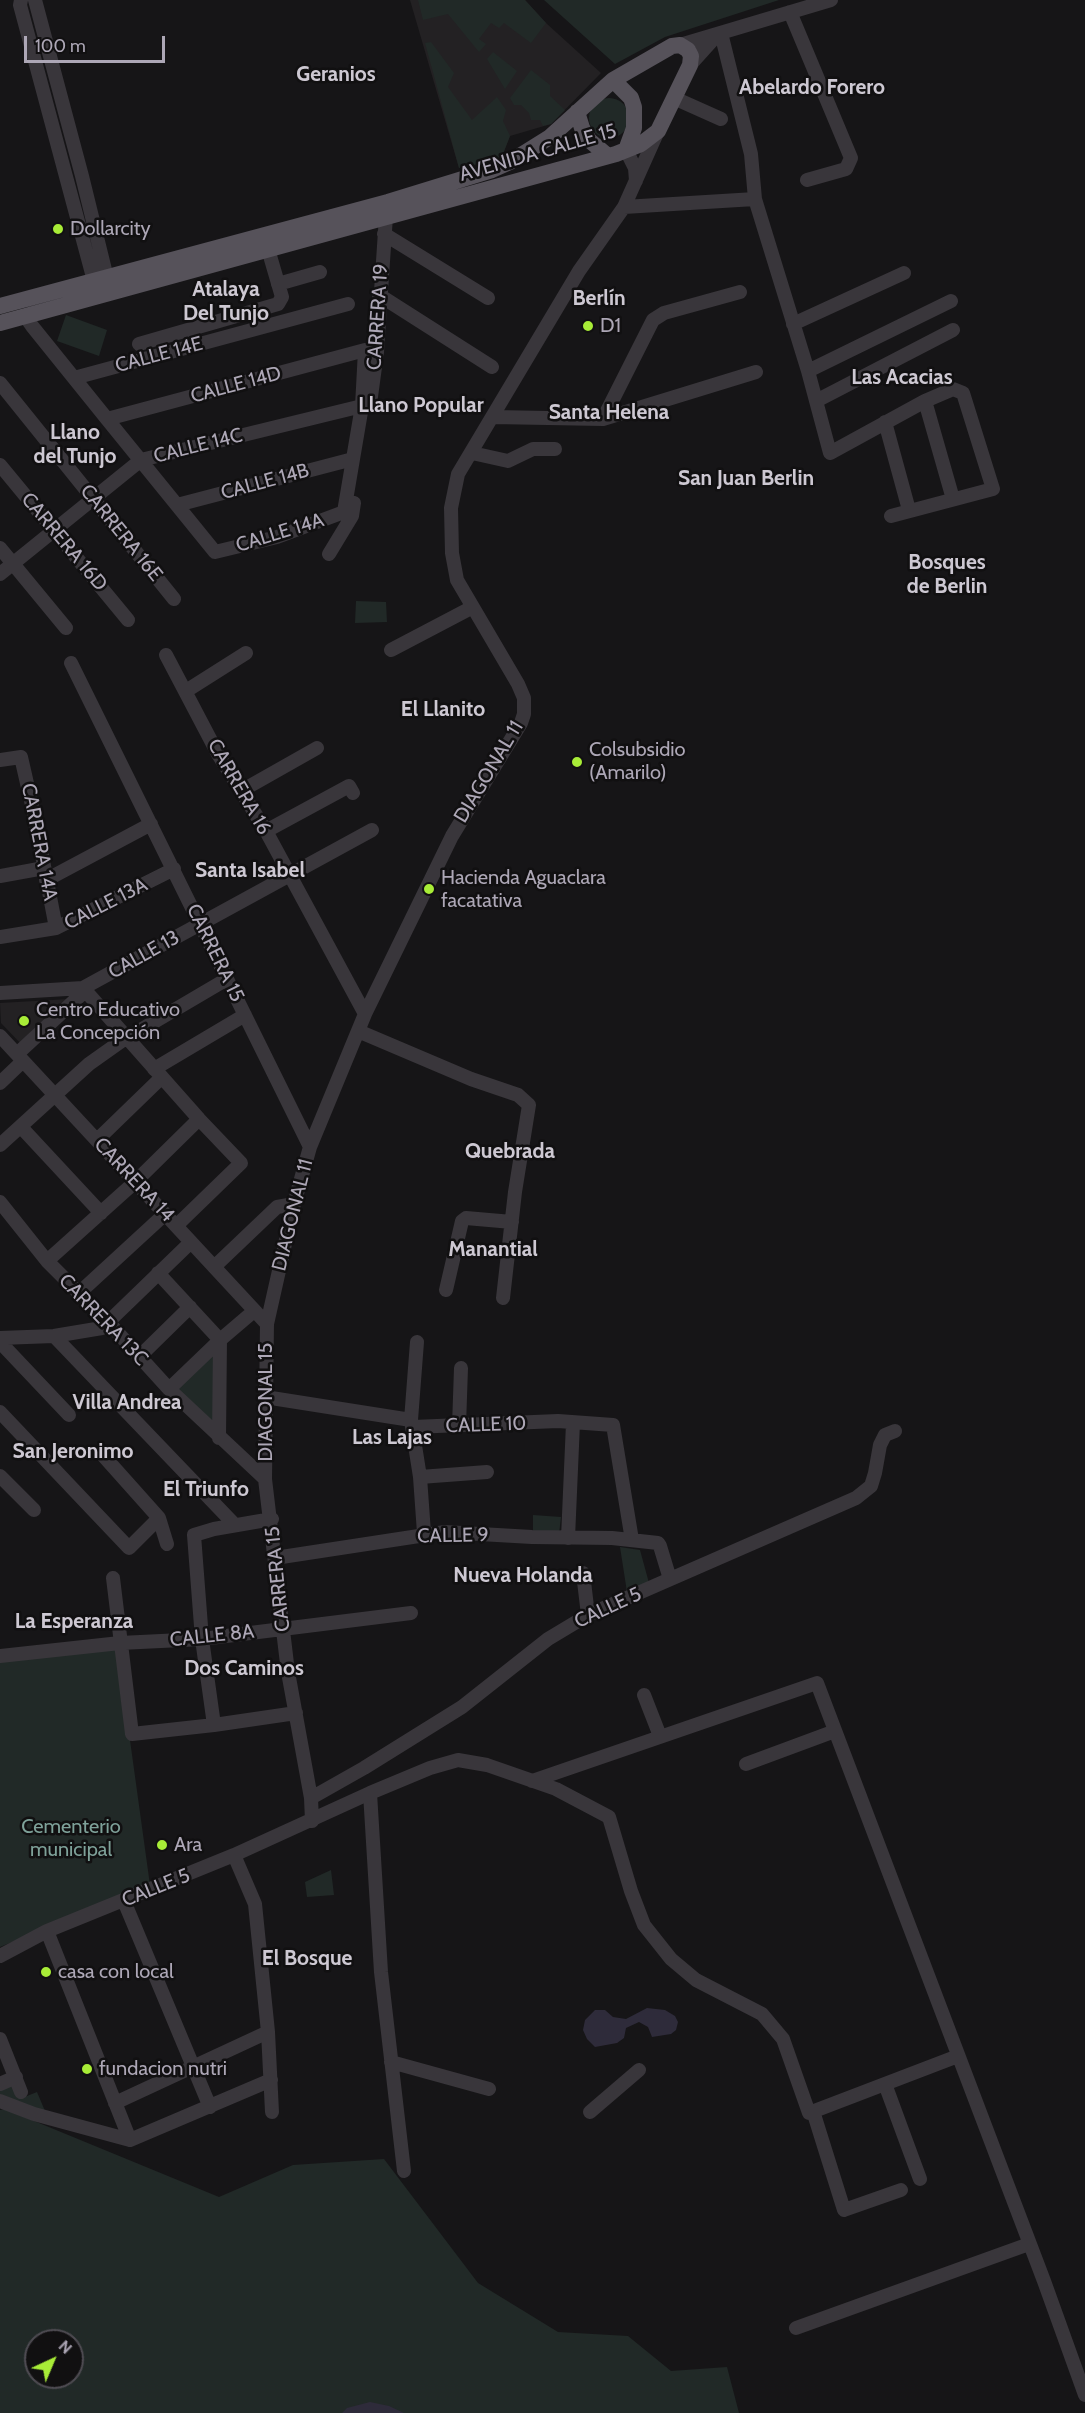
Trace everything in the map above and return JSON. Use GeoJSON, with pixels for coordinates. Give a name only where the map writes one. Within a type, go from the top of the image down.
{"type":"FeatureCollection","features":[{"type":"Feature","properties":{"kind":"main road","name":"AVENIDA CALLE 15"},"geometry":{"type":"LineString","coordinates":[[0,323],[22,308],[101,279],[388,202],[492,170],[510,162],[550,137],[613,80],[672,46],[680,45]]}},
{"type":"Feature","properties":{"kind":"main road"},"geometry":{"type":"LineString","coordinates":[[658,131],[690,65],[691,56],[688,50],[680,45]]}},
{"type":"Feature","properties":{"kind":"main road"},"geometry":{"type":"LineString","coordinates":[[613,80],[632,98],[634,107],[634,128],[626,150]]}},
{"type":"Feature","properties":{"kind":"main road"},"geometry":{"type":"LineString","coordinates":[[577,112],[582,128],[590,140],[608,156]]}},
{"type":"Feature","properties":{"kind":"main road","name":"AVENIDA CALLE 15"},"geometry":{"type":"LineString","coordinates":[[0,306],[22,308],[268,249],[608,156],[641,144],[658,131]]}},
{"type":"Feature","properties":{"kind":"street"},"geometry":{"type":"LineString","coordinates":[[21,0],[20,5],[101,279]]}},
{"type":"Feature","properties":{"kind":"street"},"geometry":{"type":"LineString","coordinates":[[35,0],[82,176],[101,279]]}},
{"type":"Feature","properties":{"kind":"street"},"geometry":{"type":"LineString","coordinates":[[680,45],[831,0]]}},
{"type":"Feature","properties":{"kind":"street"},"geometry":{"type":"LineString","coordinates":[[790,12],[851,158],[846,169],[807,180]]}},
{"type":"Feature","properties":{"kind":"street"},"geometry":{"type":"LineString","coordinates":[[690,65],[720,33]]}},
{"type":"Feature","properties":{"kind":"street"},"geometry":{"type":"LineString","coordinates":[[720,33],[751,154],[755,199],[808,371],[830,453],[925,401],[953,389],[963,393],[993,489],[891,516]]}},
{"type":"Feature","properties":{"kind":"street"},"geometry":{"type":"LineString","coordinates":[[674,98],[721,119]]}},
{"type":"Feature","properties":{"kind":"street","name":"DIAGONAL 11"},"geometry":{"type":"LineString","coordinates":[[267,1324],[294,1204],[310,1147],[365,1014],[452,836],[521,723],[524,714],[524,698],[518,684],[471,608],[457,580],[454,569],[451,508],[458,474],[579,271],[624,207],[658,131]]}},
{"type":"Feature","properties":{"kind":"street"},"geometry":{"type":"LineString","coordinates":[[626,150],[635,168],[636,181]]}},
{"type":"Feature","properties":{"kind":"street"},"geometry":{"type":"LineString","coordinates":[[624,207],[755,199]]}},
{"type":"Feature","properties":{"kind":"street","name":"CARRERA 19"},"geometry":{"type":"LineString","coordinates":[[329,554],[352,516],[377,352],[386,216]]}},
{"type":"Feature","properties":{"kind":"street"},"geometry":{"type":"LineString","coordinates":[[384,234],[488,297]]}},
{"type":"Feature","properties":{"kind":"street"},"geometry":{"type":"LineString","coordinates":[[139,344],[278,304],[282,297],[268,249]]}},
{"type":"Feature","properties":{"kind":"street"},"geometry":{"type":"LineString","coordinates":[[278,284],[320,272]]}},
{"type":"Feature","properties":{"kind":"street"},"geometry":{"type":"LineString","coordinates":[[793,324],[904,273]]}},
{"type":"Feature","properties":{"kind":"street"},"geometry":{"type":"LineString","coordinates":[[603,419],[653,320],[664,313],[740,292]]}},
{"type":"Feature","properties":{"kind":"street"},"geometry":{"type":"LineString","coordinates":[[379,295],[492,367]]}},
{"type":"Feature","properties":{"kind":"street"},"geometry":{"type":"LineString","coordinates":[[808,371],[951,301]]}},
{"type":"Feature","properties":{"kind":"street","name":"CALLE 14E"},"geometry":{"type":"LineString","coordinates":[[74,378],[348,304]]}},
{"type":"Feature","properties":{"kind":"street"},"geometry":{"type":"LineString","coordinates":[[22,308],[74,378],[177,506]]}},
{"type":"Feature","properties":{"kind":"street"},"geometry":{"type":"LineString","coordinates":[[816,401],[953,330]]}},
{"type":"Feature","properties":{"kind":"street","name":"CALLE 14D"},"geometry":{"type":"LineString","coordinates":[[107,418],[365,350],[362,406]]}},
{"type":"Feature","properties":{"kind":"street"},"geometry":{"type":"LineString","coordinates":[[493,417],[603,419],[756,372]]}},
{"type":"Feature","properties":{"kind":"street","name":"CARRERA 16E"},"geometry":{"type":"LineString","coordinates":[[0,383],[174,599]]}},
{"type":"Feature","properties":{"kind":"street"},"geometry":{"type":"LineString","coordinates":[[925,401],[953,499]]}},
{"type":"Feature","properties":{"kind":"street"},"geometry":{"type":"LineString","coordinates":[[353,459],[362,406]]}},
{"type":"Feature","properties":{"kind":"street","name":"CALLE 14C"},"geometry":{"type":"LineString","coordinates":[[0,574],[141,460],[362,406]]}},
{"type":"Feature","properties":{"kind":"street"},"geometry":{"type":"LineString","coordinates":[[885,422],[909,510]]}},
{"type":"Feature","properties":{"kind":"street"},"geometry":{"type":"LineString","coordinates":[[472,453],[508,461],[533,449],[555,449]]}},
{"type":"Feature","properties":{"kind":"street","name":"CALLE 14B"},"geometry":{"type":"LineString","coordinates":[[177,506],[353,459]]}},
{"type":"Feature","properties":{"kind":"street","name":"CALLE 14A"},"geometry":{"type":"LineString","coordinates":[[177,506],[215,552],[277,537],[344,512],[353,459]]}},
{"type":"Feature","properties":{"kind":"street","name":"CARRERA 16D"},"geometry":{"type":"LineString","coordinates":[[0,465],[128,620]]}},
{"type":"Feature","properties":{"kind":"street"},"geometry":{"type":"LineString","coordinates":[[0,548],[66,628]]}},
{"type":"Feature","properties":{"kind":"street"},"geometry":{"type":"LineString","coordinates":[[391,650],[471,608]]}},
{"type":"Feature","properties":{"kind":"street"},"geometry":{"type":"LineString","coordinates":[[186,691],[246,653]]}},
{"type":"Feature","properties":{"kind":"street","name":"CARRERA 16"},"geometry":{"type":"LineString","coordinates":[[166,655],[218,754],[266,831],[365,1014]]}},
{"type":"Feature","properties":{"kind":"street","name":"CARRERA 15"},"geometry":{"type":"LineString","coordinates":[[71,663],[310,1147]]}},
{"type":"Feature","properties":{"kind":"street"},"geometry":{"type":"LineString","coordinates":[[241,791],[317,748]]}},
{"type":"Feature","properties":{"kind":"street","name":"CARRERA 14A"},"geometry":{"type":"LineString","coordinates":[[0,760],[21,757],[56,928]]}},
{"type":"Feature","properties":{"kind":"street"},"geometry":{"type":"LineString","coordinates":[[266,831],[349,786],[353,793]]}},
{"type":"Feature","properties":{"kind":"street"},"geometry":{"type":"LineString","coordinates":[[0,876],[45,874],[151,824]]}},
{"type":"Feature","properties":{"kind":"street","name":"CALLE 13"},"geometry":{"type":"LineString","coordinates":[[0,993],[84,990],[372,830]]}},
{"type":"Feature","properties":{"kind":"street","name":"CALLE 13A"},"geometry":{"type":"LineString","coordinates":[[0,937],[56,928],[174,869]]}},
{"type":"Feature","properties":{"kind":"street"},"geometry":{"type":"LineString","coordinates":[[0,1145],[89,1064],[227,979]]}},
{"type":"Feature","properties":{"kind":"street"},"geometry":{"type":"LineString","coordinates":[[0,1083],[20,1058],[84,990],[241,1162],[177,1226]]}},
{"type":"Feature","properties":{"kind":"street"},"geometry":{"type":"LineString","coordinates":[[97,1140],[158,1073],[244,1015]]}},
{"type":"Feature","properties":{"kind":"street"},"geometry":{"type":"LineString","coordinates":[[358,1031],[471,1079],[518,1095],[529,1105],[503,1298]]}},
{"type":"Feature","properties":{"kind":"street","name":"CARRERA 14"},"geometry":{"type":"LineString","coordinates":[[0,1036],[267,1324]]}},
{"type":"Feature","properties":{"kind":"street"},"geometry":{"type":"LineString","coordinates":[[47,1261],[135,1182],[200,1119]]}},
{"type":"Feature","properties":{"kind":"street"},"geometry":{"type":"LineString","coordinates":[[21,1127],[101,1213]]}},
{"type":"Feature","properties":{"kind":"street","name":"CARRERA 13C"},"geometry":{"type":"LineString","coordinates":[[0,1202],[47,1261],[78,1294],[109,1323],[169,1389],[265,1479]]}},
{"type":"Feature","properties":{"kind":"street"},"geometry":{"type":"LineString","coordinates":[[214,1267],[277,1207],[294,1204]]}},
{"type":"Feature","properties":{"kind":"street"},"geometry":{"type":"LineString","coordinates":[[78,1294],[165,1214]]}},
{"type":"Feature","properties":{"kind":"street"},"geometry":{"type":"LineString","coordinates":[[446,1290],[462,1221],[466,1218],[512,1222]]}},
{"type":"Feature","properties":{"kind":"street"},"geometry":{"type":"LineString","coordinates":[[0,1340],[90,1331],[109,1323],[191,1242]]}},
{"type":"Feature","properties":{"kind":"street"},"geometry":{"type":"LineString","coordinates":[[158,1273],[220,1340],[219,1438]]}},
{"type":"Feature","properties":{"kind":"street"},"geometry":{"type":"LineString","coordinates":[[139,1357],[190,1307]]}},
{"type":"Feature","properties":{"kind":"street"},"geometry":{"type":"LineString","coordinates":[[169,1389],[254,1311]]}},
{"type":"Feature","properties":{"kind":"street","name":"DIAGONAL 15"},"geometry":{"type":"LineString","coordinates":[[265,1479],[267,1324]]}},
{"type":"Feature","properties":{"kind":"street"},"geometry":{"type":"LineString","coordinates":[[54,1336],[236,1525]]}},
{"type":"Feature","properties":{"kind":"street"},"geometry":{"type":"LineString","coordinates":[[0,1340],[69,1415]]}},
{"type":"Feature","properties":{"kind":"street"},"geometry":{"type":"LineString","coordinates":[[417,1342],[412,1423],[420,1477],[424,1533]]}},
{"type":"Feature","properties":{"kind":"street"},"geometry":{"type":"LineString","coordinates":[[459,1426],[461,1368]]}},
{"type":"Feature","properties":{"kind":"street","name":"CALLE 10"},"geometry":{"type":"LineString","coordinates":[[265,1398],[412,1423],[459,1426],[558,1422],[613,1425],[632,1540]]}},
{"type":"Feature","properties":{"kind":"street"},"geometry":{"type":"LineString","coordinates":[[0,1412],[129,1548],[159,1518]]}},
{"type":"Feature","properties":{"kind":"street"},"geometry":{"type":"LineString","coordinates":[[568,1538],[573,1423]]}},
{"type":"Feature","properties":{"kind":"street","name":"CALLE 5"},"geometry":{"type":"LineString","coordinates":[[311,1798],[462,1707],[548,1639],[588,1615],[856,1498],[870,1486],[875,1473],[880,1444],[885,1435],[895,1431]]}},
{"type":"Feature","properties":{"kind":"street"},"geometry":{"type":"LineString","coordinates":[[101,1453],[159,1518],[167,1544]]}},
{"type":"Feature","properties":{"kind":"street"},"geometry":{"type":"LineString","coordinates":[[420,1477],[487,1472]]}},
{"type":"Feature","properties":{"kind":"street"},"geometry":{"type":"LineString","coordinates":[[0,1476],[34,1510]]}},
{"type":"Feature","properties":{"kind":"street","name":"CARRERA 15"},"geometry":{"type":"LineString","coordinates":[[265,1479],[296,1713],[311,1798],[312,1821]]}},
{"type":"Feature","properties":{"kind":"street"},"geometry":{"type":"LineString","coordinates":[[214,1725],[202,1639],[194,1535],[272,1519]]}},
{"type":"Feature","properties":{"kind":"street","name":"CALLE 9"},"geometry":{"type":"LineString","coordinates":[[275,1558],[424,1533],[632,1540],[658,1543],[670,1579]]}},
{"type":"Feature","properties":{"kind":"street"},"geometry":{"type":"LineString","coordinates":[[583,1573],[588,1615]]}},
{"type":"Feature","properties":{"kind":"street"},"geometry":{"type":"LineString","coordinates":[[113,1578],[132,1734],[296,1713]]}},
{"type":"Feature","properties":{"kind":"street","name":"CALLE 8A"},"geometry":{"type":"LineString","coordinates":[[0,1656],[120,1643],[202,1639],[411,1613]]}},
{"type":"Feature","properties":{"kind":"street"},"geometry":{"type":"LineString","coordinates":[[532,1781],[817,1683],[1085,2395]]}},
{"type":"Feature","properties":{"kind":"street"},"geometry":{"type":"LineString","coordinates":[[644,1695],[660,1736]]}},
{"type":"Feature","properties":{"kind":"street"},"geometry":{"type":"LineString","coordinates":[[746,1764],[835,1731]]}},
{"type":"Feature","properties":{"kind":"street","name":"CALLE 5"},"geometry":{"type":"LineString","coordinates":[[0,1956],[47,1931],[234,1855],[430,1768],[458,1760],[487,1765],[556,1789],[609,1817],[631,1891],[644,1925],[671,1959],[696,1980],[762,2014],[783,2039],[809,2112],[813,2111],[844,2210],[901,2190]]}},
{"type":"Feature","properties":{"kind":"street"},"geometry":{"type":"LineString","coordinates":[[370,1793],[381,1972],[404,2171]]}},
{"type":"Feature","properties":{"kind":"street"},"geometry":{"type":"LineString","coordinates":[[234,1855],[255,1904],[268,2032],[272,2112]]}},
{"type":"Feature","properties":{"kind":"street"},"geometry":{"type":"LineString","coordinates":[[124,1901],[210,2107]]}},
{"type":"Feature","properties":{"kind":"street"},"geometry":{"type":"LineString","coordinates":[[47,1931],[130,2140]]}},
{"type":"Feature","properties":{"kind":"street"},"geometry":{"type":"LineString","coordinates":[[115,2103],[268,2032]]}},
{"type":"Feature","properties":{"kind":"street"},"geometry":{"type":"LineString","coordinates":[[0,2039],[21,2092]]}},
{"type":"Feature","properties":{"kind":"street"},"geometry":{"type":"LineString","coordinates":[[813,2111],[958,2056]]}},
{"type":"Feature","properties":{"kind":"street"},"geometry":{"type":"LineString","coordinates":[[391,2062],[489,2089]]}},
{"type":"Feature","properties":{"kind":"street"},"geometry":{"type":"LineString","coordinates":[[590,2112],[639,2070]]}},
{"type":"Feature","properties":{"kind":"street"},"geometry":{"type":"LineString","coordinates":[[0,2084],[16,2077]]}},
{"type":"Feature","properties":{"kind":"street"},"geometry":{"type":"LineString","coordinates":[[0,2101],[34,2114],[130,2140],[271,2080]]}},
{"type":"Feature","properties":{"kind":"street"},"geometry":{"type":"LineString","coordinates":[[885,2084],[920,2179]]}},
{"type":"Feature","properties":{"kind":"street"},"geometry":{"type":"LineString","coordinates":[[796,2328],[1029,2244]]}},
{"type":"Feature","properties":{"kind":"shaded area"},"geometry":{"type":"Polygon","coordinates":[[[410,0],[525,0],[546,23],[601,73],[551,124],[510,136],[501,159],[459,168],[410,0]]]}},
{"type":"Feature","properties":{"kind":"shaded area","name":"Centro Educativo La Concepción"},"geometry":{"type":"Polygon","coordinates":[[[70,999],[22,1045],[1,1023],[0,1003],[70,999]]]}},
{"type":"Feature","properties":{"kind":"shaded area"},"geometry":{"type":"Polygon","coordinates":[[[647,2008],[665,2010],[675,2016],[678,2022],[676,2030],[671,2034],[652,2037],[648,2027],[639,2022],[626,2028],[624,2038],[617,2043],[595,2047],[587,2039],[583,2030],[585,2020],[595,2010],[605,2010],[613,2017],[626,2019],[647,2008]]]}},
{"type":"Feature","properties":{"kind":"shaded area"},"geometry":{"type":"Polygon","coordinates":[[[370,2402],[389,2406],[404,2413],[342,2413],[347,2408],[370,2402]]]}},
{"type":"Feature","properties":{"kind":"green space"},"geometry":{"type":"Polygon","coordinates":[[[418,0],[525,0],[546,23],[531,43],[504,23],[499,28],[491,23],[479,39],[486,44],[479,52],[448,14],[423,20],[418,0]]]}},
{"type":"Feature","properties":{"kind":"green space"},"geometry":{"type":"Polygon","coordinates":[[[544,0],[779,0],[665,37],[615,64],[544,0]]]}},
{"type":"Feature","properties":{"kind":"green space"},"geometry":{"type":"Polygon","coordinates":[[[431,42],[454,73],[448,87],[472,120],[497,97],[506,110],[503,121],[510,136],[501,159],[459,168],[425,43],[431,42]]]}},
{"type":"Feature","properties":{"kind":"green space"},"geometry":{"type":"Polygon","coordinates":[[[493,52],[517,71],[505,89],[487,59],[493,52]]]}},
{"type":"Feature","properties":{"kind":"green space"},"geometry":{"type":"Polygon","coordinates":[[[531,70],[550,85],[550,96],[565,110],[551,124],[543,126],[540,120],[531,120],[529,113],[521,105],[514,105],[510,98],[531,70]]]}},
{"type":"Feature","properties":{"kind":"green space"},"geometry":{"type":"Polygon","coordinates":[[[609,98],[617,99],[623,104],[628,110],[628,126],[623,132],[617,137],[609,138],[601,137],[595,132],[590,126],[589,118],[590,110],[595,104],[601,99],[609,98]]]}},
{"type":"Feature","properties":{"kind":"green space"},"geometry":{"type":"Polygon","coordinates":[[[66,315],[107,330],[99,356],[57,341],[66,315]]]}},
{"type":"Feature","properties":{"kind":"green space"},"geometry":{"type":"Polygon","coordinates":[[[356,601],[386,602],[387,622],[355,623],[356,601]]]}},
{"type":"Feature","properties":{"kind":"green space"},"geometry":{"type":"Polygon","coordinates":[[[215,1352],[213,1427],[176,1388],[215,1352]]]}},
{"type":"Feature","properties":{"kind":"green space"},"geometry":{"type":"Polygon","coordinates":[[[533,1515],[561,1517],[559,1534],[533,1533],[533,1515]]]}},
{"type":"Feature","properties":{"kind":"green space"},"geometry":{"type":"Polygon","coordinates":[[[620,1547],[640,1550],[649,1583],[627,1592],[620,1547]]]}},
{"type":"Feature","properties":{"kind":"green space","name":"Cementerio municipal"},"geometry":{"type":"Polygon","coordinates":[[[117,1646],[150,1885],[0,1947],[0,1657],[117,1646]]]}},
{"type":"Feature","properties":{"kind":"green space"},"geometry":{"type":"Polygon","coordinates":[[[331,1870],[334,1895],[307,1897],[305,1882],[331,1870]]]}},
{"type":"Feature","properties":{"kind":"green space"},"geometry":{"type":"Polygon","coordinates":[[[15,2080],[22,2098],[37,2092],[45,2111],[0,2099],[0,2086],[15,2080]]]}},
{"type":"Feature","properties":{"kind":"green space"},"geometry":{"type":"Polygon","coordinates":[[[5,2109],[219,2197],[293,2165],[384,2159],[478,2283],[558,2332],[628,2336],[671,2371],[727,2367],[739,2413],[0,2413],[0,2110],[5,2109]]]}},
{"type":"Feature","properties":{"kind":"place","name":"Dollarcity"},"geometry":{"type":"Point","coordinates":[58,229]}},
{"type":"Feature","properties":{"kind":"place","name":"D1"},"geometry":{"type":"Point","coordinates":[588,326]}},
{"type":"Feature","properties":{"kind":"place","name":"Colsubsidio (Amarilo)"},"geometry":{"type":"Point","coordinates":[577,762]}},
{"type":"Feature","properties":{"kind":"place","name":"Hacienda Aguaclara facatativa"},"geometry":{"type":"Point","coordinates":[429,889]}},
{"type":"Feature","properties":{"kind":"place","name":"Centro Educativo La Concepción"},"geometry":{"type":"Point","coordinates":[24,1021]}},
{"type":"Feature","properties":{"kind":"place","name":"Ara"},"geometry":{"type":"Point","coordinates":[162,1845]}},
{"type":"Feature","properties":{"kind":"place","name":"casa con local"},"geometry":{"type":"Point","coordinates":[46,1972]}},
{"type":"Feature","properties":{"kind":"place","name":"fundacion nutri"},"geometry":{"type":"Point","coordinates":[87,2069]}},
{"type":"Feature","properties":{"kind":"district","name":"Geranios"},"geometry":{"type":"Point","coordinates":[336,75]}},
{"type":"Feature","properties":{"kind":"district","name":"Abelardo Forero"},"geometry":{"type":"Point","coordinates":[812,88]}},
{"type":"Feature","properties":{"kind":"district","name":"Berlín"},"geometry":{"type":"Point","coordinates":[599,299]}},
{"type":"Feature","properties":{"kind":"district","name":"Atalaya Del Tunjo"},"geometry":{"type":"Point","coordinates":[226,302]}},
{"type":"Feature","properties":{"kind":"district","name":"Las Acacias"},"geometry":{"type":"Point","coordinates":[902,378]}},
{"type":"Feature","properties":{"kind":"district","name":"Llano Popular"},"geometry":{"type":"Point","coordinates":[421,406]}},
{"type":"Feature","properties":{"kind":"district","name":"Santa Helena"},"geometry":{"type":"Point","coordinates":[609,413]}},
{"type":"Feature","properties":{"kind":"district","name":"Llano del Tunjo"},"geometry":{"type":"Point","coordinates":[75,445]}},
{"type":"Feature","properties":{"kind":"district","name":"San Juan Berlin"},"geometry":{"type":"Point","coordinates":[746,479]}},
{"type":"Feature","properties":{"kind":"district","name":"Bosques de Berlin"},"geometry":{"type":"Point","coordinates":[947,575]}},
{"type":"Feature","properties":{"kind":"district","name":"El Llanito"},"geometry":{"type":"Point","coordinates":[443,710]}},
{"type":"Feature","properties":{"kind":"district","name":"Santa Isabel"},"geometry":{"type":"Point","coordinates":[250,871]}},
{"type":"Feature","properties":{"kind":"district","name":"Quebrada"},"geometry":{"type":"Point","coordinates":[510,1152]}},
{"type":"Feature","properties":{"kind":"district","name":"Manantial"},"geometry":{"type":"Point","coordinates":[493,1250]}},
{"type":"Feature","properties":{"kind":"district","name":"Villa Andrea"},"geometry":{"type":"Point","coordinates":[127,1403]}},
{"type":"Feature","properties":{"kind":"district","name":"Las Lajas"},"geometry":{"type":"Point","coordinates":[392,1438]}},
{"type":"Feature","properties":{"kind":"district","name":"San Jeronimo"},"geometry":{"type":"Point","coordinates":[73,1452]}},
{"type":"Feature","properties":{"kind":"district","name":"El Triunfo"},"geometry":{"type":"Point","coordinates":[206,1490]}},
{"type":"Feature","properties":{"kind":"district","name":"Nueva Holanda"},"geometry":{"type":"Point","coordinates":[523,1576]}},
{"type":"Feature","properties":{"kind":"district","name":"La Esperanza"},"geometry":{"type":"Point","coordinates":[74,1622]}},
{"type":"Feature","properties":{"kind":"district","name":"Dos Caminos"},"geometry":{"type":"Point","coordinates":[244,1669]}},
{"type":"Feature","properties":{"kind":"district","name":"El Bosque"},"geometry":{"type":"Point","coordinates":[307,1959]}}]}
